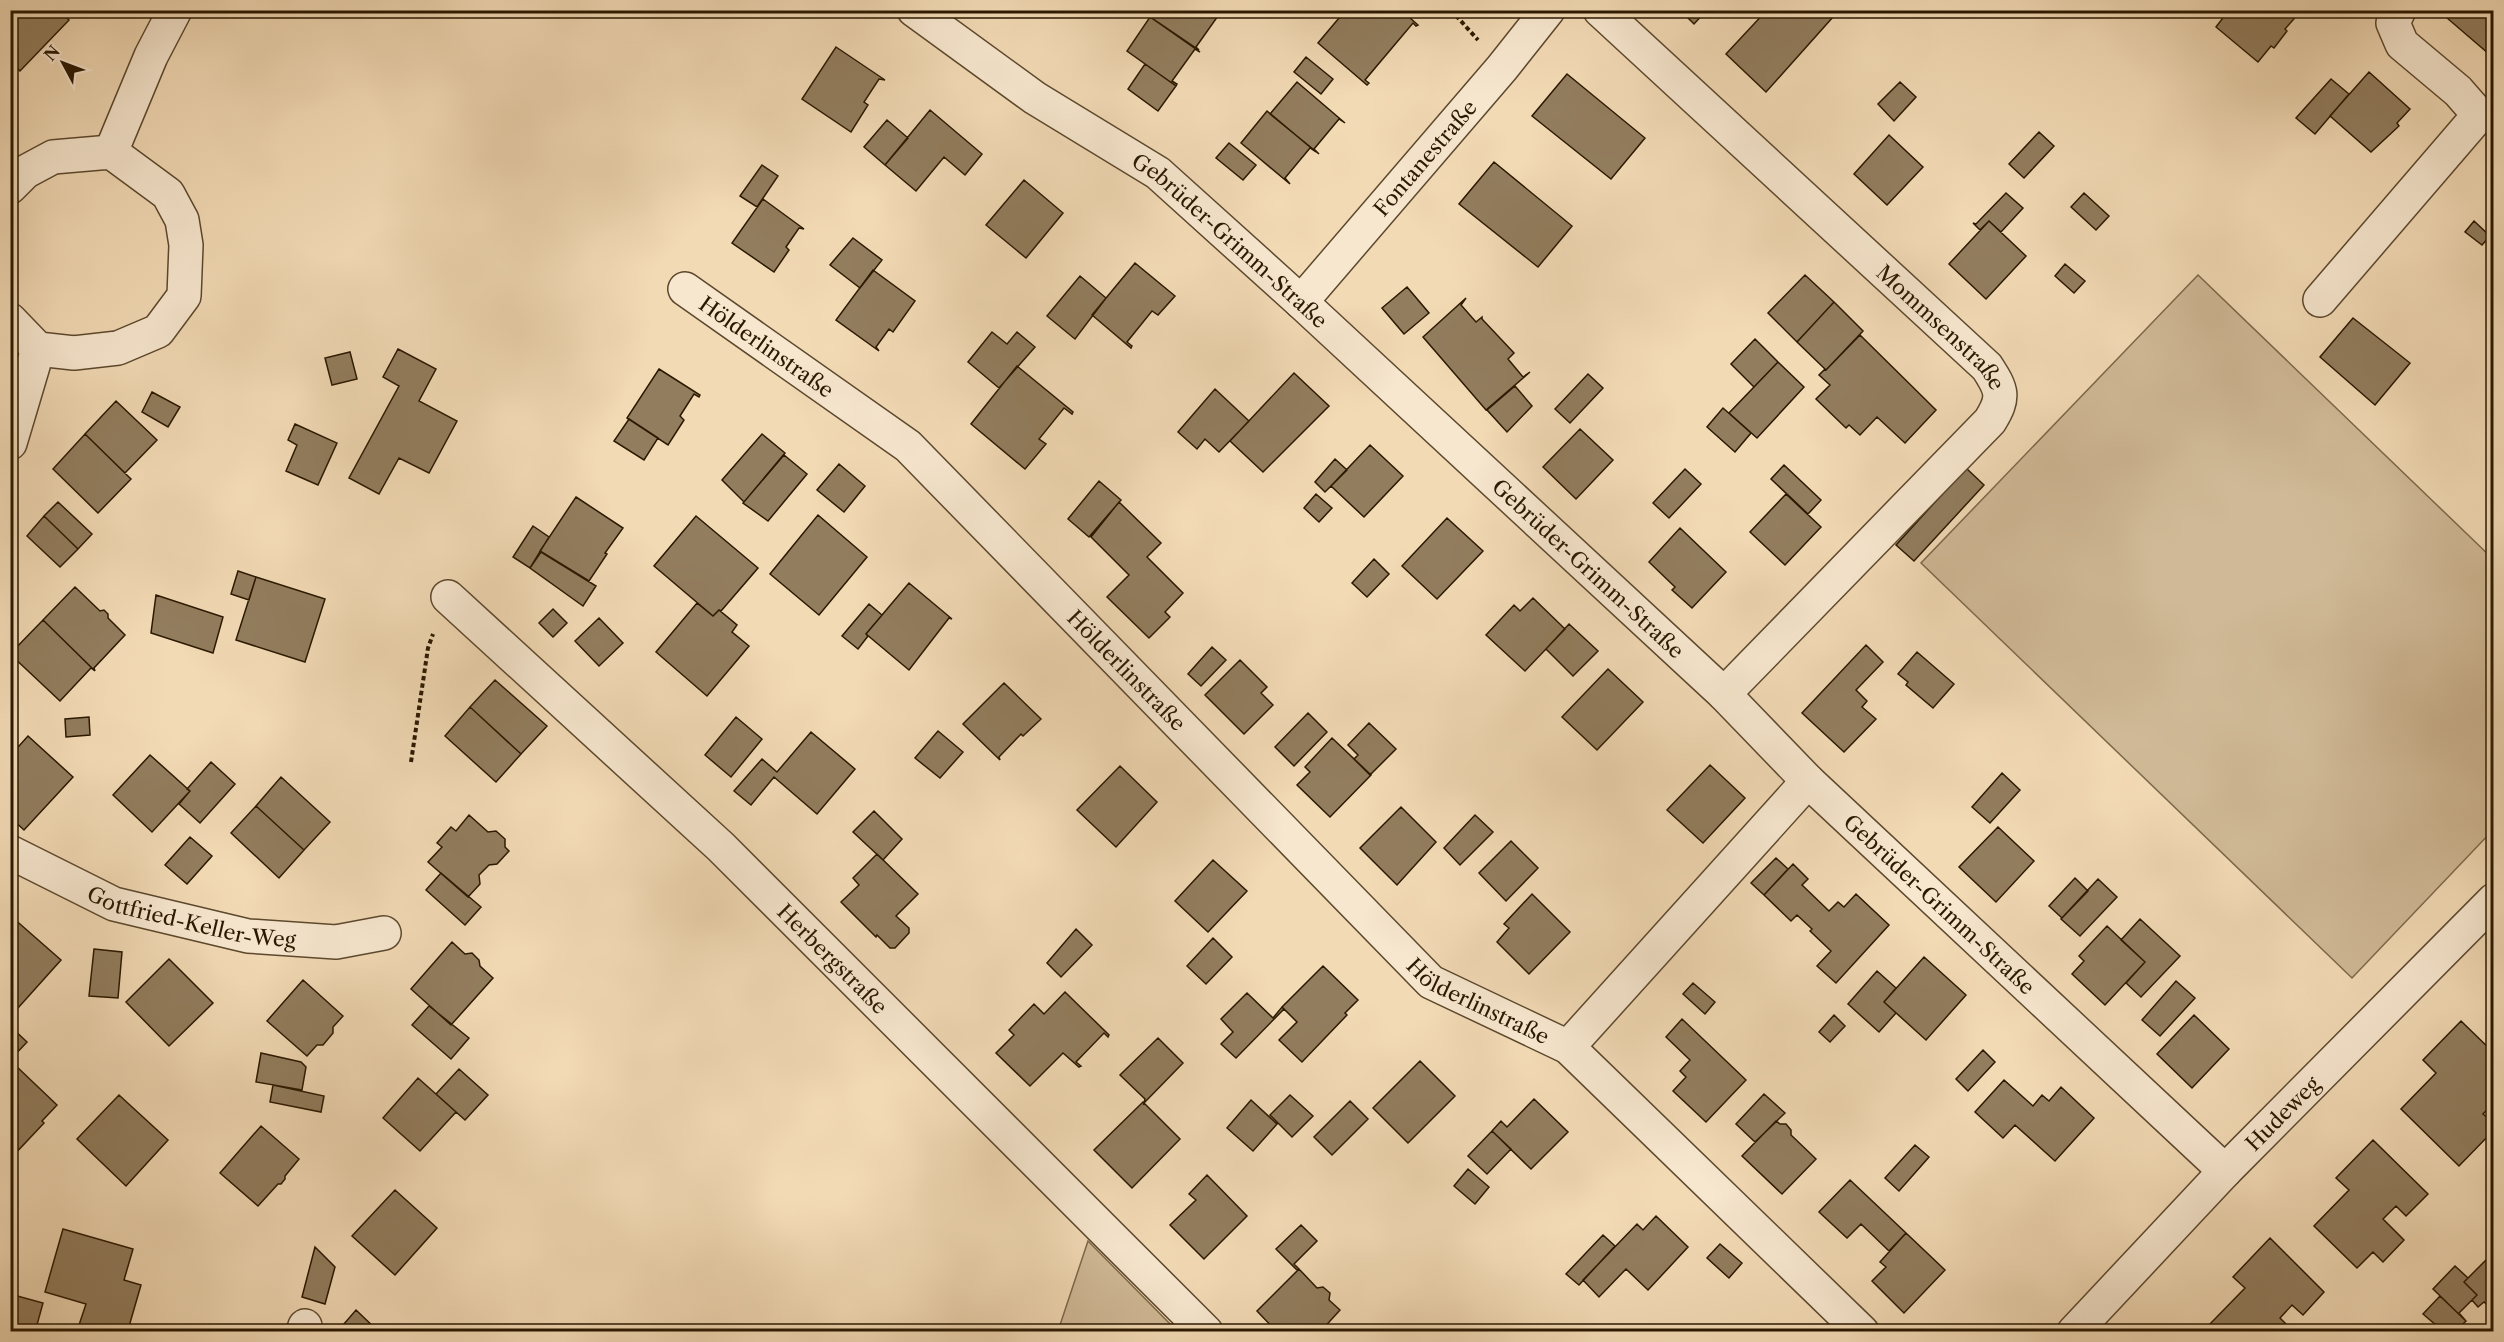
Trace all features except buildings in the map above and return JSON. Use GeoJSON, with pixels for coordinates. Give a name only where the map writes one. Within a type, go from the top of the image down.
{"type":"FeatureCollection","features":[{"type":"Feature","properties":{"kind":"street"},"geometry":{"type":"LineString","coordinates":[[111,152],[151,56],[175,10]]}},
{"type":"Feature","properties":{"kind":"street","name":"Gebrüder-Grimm-Straße"},"geometry":{"type":"LineString","coordinates":[[914,10],[1035,98],[1158,173],[1301,302],[1724,694],[1808,782],[2226,1171]]}},
{"type":"Feature","properties":{"kind":"street","name":"Fontanestraße"},"geometry":{"type":"LineString","coordinates":[[1301,302],[1502,68],[1548,10]]}},
{"type":"Feature","properties":{"kind":"street","name":"Mommsenstraße"},"geometry":{"type":"LineString","coordinates":[[1600,10],[1987,367],[2000,387],[2000,405],[1990,421],[1724,694]]}},
{"type":"Feature","properties":{"kind":"street"},"geometry":{"type":"LineString","coordinates":[[2320,300],[2479,115],[2458,91],[2402,44],[2393,23],[2399,10]]}},
{"type":"Feature","properties":{"kind":"street"},"geometry":{"type":"LineString","coordinates":[[10,187],[25,172],[53,157],[111,152],[168,195],[182,220],[186,245],[184,296],[158,331],[118,348],[74,353],[38,349],[10,320]]}},
{"type":"Feature","properties":{"kind":"street","name":"Hölderlinstraße"},"geometry":{"type":"LineString","coordinates":[[685,289],[908,446],[1431,982],[1568,1047],[1862,1332]]}},
{"type":"Feature","properties":{"kind":"street"},"geometry":{"type":"LineString","coordinates":[[10,442],[38,349]]}},
{"type":"Feature","properties":{"kind":"street","name":"Herbergstraße"},"geometry":{"type":"LineString","coordinates":[[448,597],[721,847],[1206,1332]]}},
{"type":"Feature","properties":{"kind":"street","name":"Hölderlinstraße"},"geometry":{"type":"LineString","coordinates":[[1568,1047],[1808,782]]}},
{"type":"Feature","properties":{"kind":"street","name":"Gottfried-Keller-Weg"},"geometry":{"type":"LineString","coordinates":[[10,852],[114,904],[249,936],[336,942],[384,933]]}},
{"type":"Feature","properties":{"kind":"street","name":"Hudeweg"},"geometry":{"type":"LineString","coordinates":[[2074,1332],[2226,1171],[2493,900]]}},
{"type":"Feature","properties":{"kind":"path"},"geometry":{"type":"LineString","coordinates":[[411,762],[428,648],[448,597]]}},
{"type":"Feature","properties":{"kind":"shaded area"},"geometry":{"type":"Polygon","coordinates":[[[2198,275],[2493,559],[2493,830],[2352,978],[1921,563],[2198,275]]]}},
{"type":"Feature","properties":{"kind":"shaded area"},"geometry":{"type":"Polygon","coordinates":[[[1088,1241],[1177,1331],[1058,1331],[1088,1241]]]}}]}
